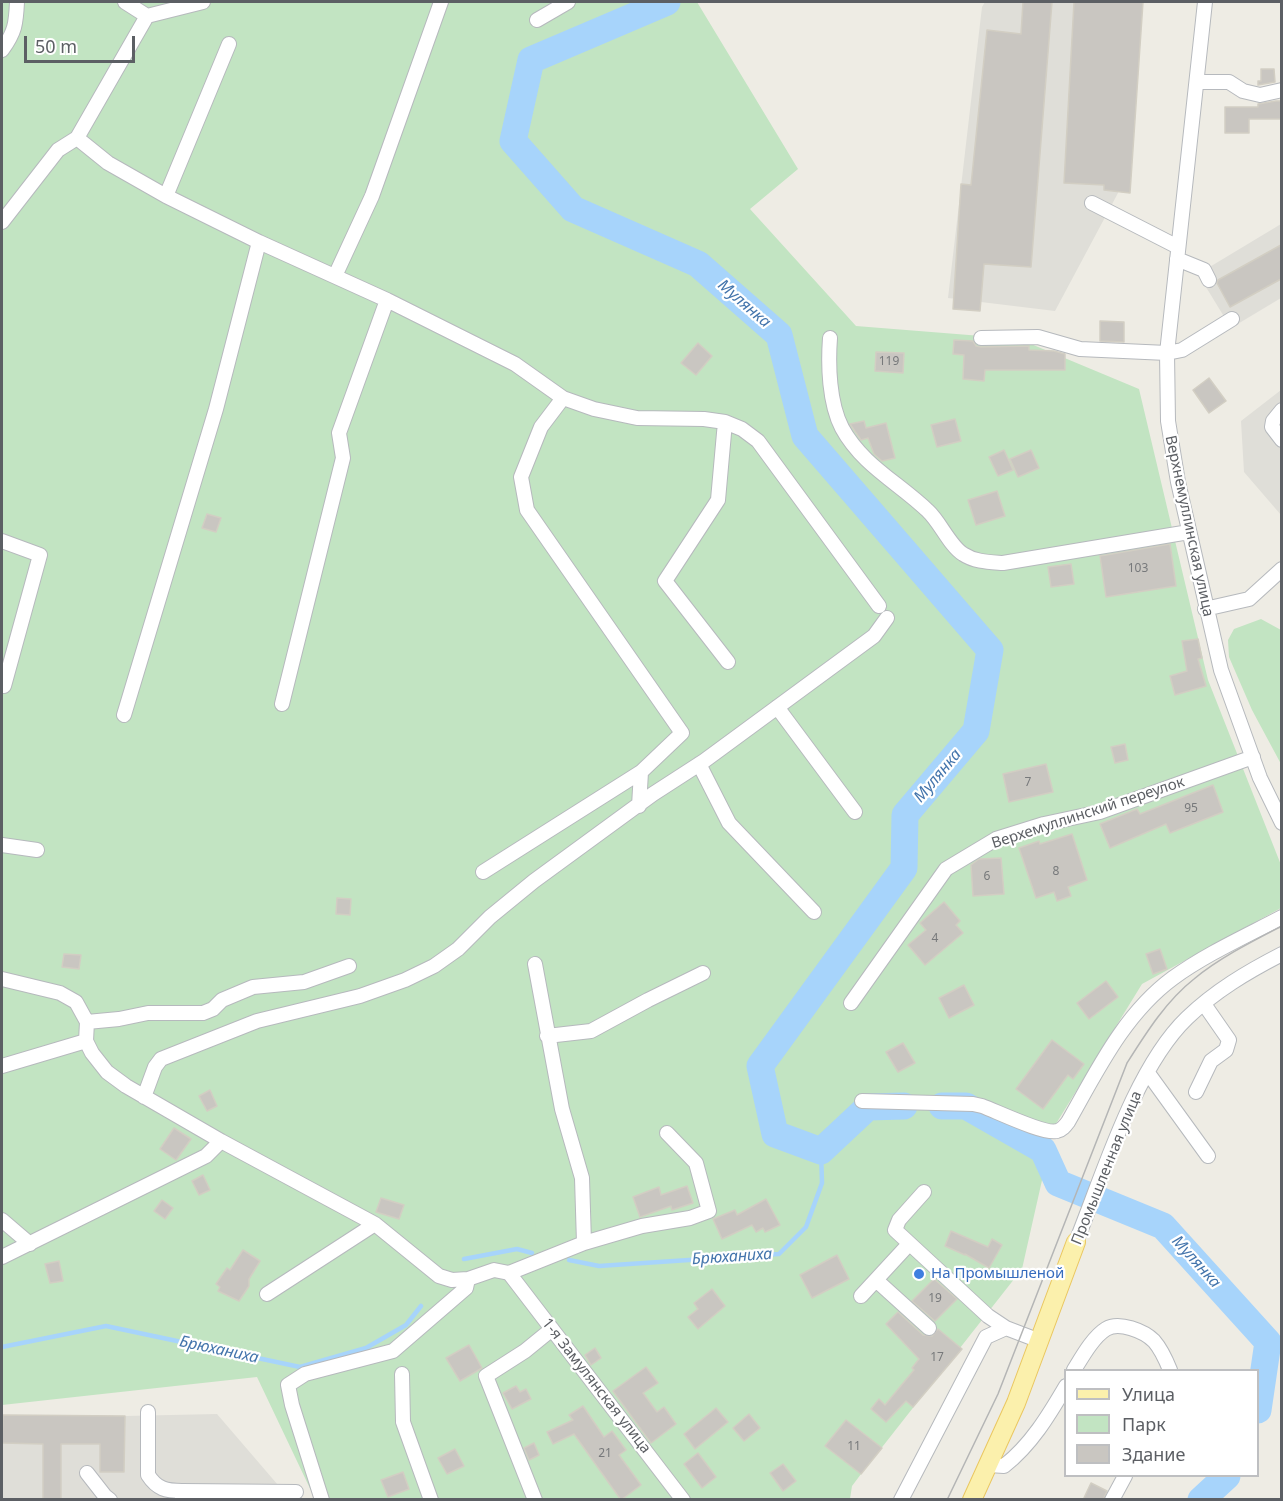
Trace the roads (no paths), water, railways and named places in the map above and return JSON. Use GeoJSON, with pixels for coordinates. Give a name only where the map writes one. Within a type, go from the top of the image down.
{"type":"FeatureCollection","features":[{"type":"Feature","properties":{"kind":"main road","name":"Промышленная улица"},"geometry":{"type":"LineString","coordinates":[[972,1500],[989,1465],[1040,1341],[1076,1242]]}},
{"type":"Feature","properties":{"kind":"street"},"geometry":{"type":"LineString","coordinates":[[2,50],[16,24],[17,2]]}},
{"type":"Feature","properties":{"kind":"street"},"geometry":{"type":"LineString","coordinates":[[126,2],[147,15],[204,2]]}},
{"type":"Feature","properties":{"kind":"street"},"geometry":{"type":"LineString","coordinates":[[335,276],[372,196],[441,2]]}},
{"type":"Feature","properties":{"kind":"street"},"geometry":{"type":"LineString","coordinates":[[537,20],[567,2]]}},
{"type":"Feature","properties":{"kind":"street","name":"Верхнемуллинская улица"},"geometry":{"type":"LineString","coordinates":[[1205,2],[1167,353],[1168,420],[1205,609],[1221,670],[1252,757],[1277,804],[1281,823]]}},
{"type":"Feature","properties":{"kind":"street"},"geometry":{"type":"LineString","coordinates":[[2,222],[57,150],[77,138],[147,15]]}},
{"type":"Feature","properties":{"kind":"street"},"geometry":{"type":"LineString","coordinates":[[166,196],[229,44]]}},
{"type":"Feature","properties":{"kind":"street"},"geometry":{"type":"LineString","coordinates":[[1198,82],[1229,82],[1243,91],[1260,96],[1281,90]]}},
{"type":"Feature","properties":{"kind":"street"},"geometry":{"type":"LineString","coordinates":[[77,138],[108,163],[166,196],[387,300],[515,364],[563,398],[594,409],[637,418],[704,419],[725,422],[742,429],[758,441],[879,606]]}},
{"type":"Feature","properties":{"kind":"street"},"geometry":{"type":"LineString","coordinates":[[1092,203],[1204,270],[1209,280]]}},
{"type":"Feature","properties":{"kind":"street"},"geometry":{"type":"LineString","coordinates":[[124,715],[216,409],[260,242]]}},
{"type":"Feature","properties":{"kind":"street"},"geometry":{"type":"LineString","coordinates":[[282,704],[343,458],[339,433],[387,300]]}},
{"type":"Feature","properties":{"kind":"street"},"geometry":{"type":"LineString","coordinates":[[981,338],[1038,337],[1080,350],[1167,353],[1182,350],[1232,319]]}},
{"type":"Feature","properties":{"kind":"street"},"geometry":{"type":"LineString","coordinates":[[830,338],[828,369],[841,426],[853,445],[872,465],[930,512],[961,553],[981,562],[1003,563],[1189,532]]}},
{"type":"Feature","properties":{"kind":"street"},"geometry":{"type":"LineString","coordinates":[[483,872],[641,772],[682,733],[526,510],[522,477],[541,427],[563,398]]}},
{"type":"Feature","properties":{"kind":"street"},"geometry":{"type":"LineString","coordinates":[[1281,410],[1273,421],[1272,427],[1281,440]]}},
{"type":"Feature","properties":{"kind":"street"},"geometry":{"type":"LineString","coordinates":[[725,422],[718,500],[664,581],[728,662]]}},
{"type":"Feature","properties":{"kind":"street"},"geometry":{"type":"LineString","coordinates":[[2,541],[40,555],[4,686]]}},
{"type":"Feature","properties":{"kind":"street"},"geometry":{"type":"LineString","coordinates":[[1205,609],[1249,599],[1281,569]]}},
{"type":"Feature","properties":{"kind":"street"},"geometry":{"type":"LineString","coordinates":[[144,1098],[155,1067],[161,1059],[257,1021],[360,996],[405,980],[434,966],[458,949],[490,917],[534,881],[874,636],[887,618]]}},
{"type":"Feature","properties":{"kind":"street"},"geometry":{"type":"LineString","coordinates":[[777,707],[855,812]]}},
{"type":"Feature","properties":{"kind":"street","name":"Верхемуллинский переулок"},"geometry":{"type":"LineString","coordinates":[[851,1003],[946,868],[996,839],[1044,824],[1100,812],[1252,757]]}},
{"type":"Feature","properties":{"kind":"street"},"geometry":{"type":"LineString","coordinates":[[699,764],[729,823],[814,912]]}},
{"type":"Feature","properties":{"kind":"street"},"geometry":{"type":"LineString","coordinates":[[639,806],[641,772]]}},
{"type":"Feature","properties":{"kind":"street"},"geometry":{"type":"LineString","coordinates":[[2,845],[37,850]]}},
{"type":"Feature","properties":{"kind":"street"},"geometry":{"type":"LineString","coordinates":[[862,1101],[973,1104],[1042,1130],[1055,1132],[1063,1129],[1117,1038],[1140,1008],[1173,978],[1281,917]]}},
{"type":"Feature","properties":{"kind":"street","name":"Промышленная улица"},"geometry":{"type":"LineString","coordinates":[[1076,1242],[1138,1090],[1162,1050],[1186,1019],[1204,1004],[1246,972],[1281,954]]}},
{"type":"Feature","properties":{"kind":"street"},"geometry":{"type":"LineString","coordinates":[[535,964],[561,1109],[582,1178],[584,1243]]}},
{"type":"Feature","properties":{"kind":"street"},"geometry":{"type":"LineString","coordinates":[[87,1022],[148,1013],[203,1013],[213,1009],[222,1000],[253,987],[304,982],[349,966]]}},
{"type":"Feature","properties":{"kind":"street"},"geometry":{"type":"LineString","coordinates":[[548,1036],[591,1031],[703,974]]}},
{"type":"Feature","properties":{"kind":"street"},"geometry":{"type":"LineString","coordinates":[[2,979],[60,993],[76,1002],[87,1022],[86,1041],[107,1072],[144,1098],[375,1224],[439,1276],[452,1280],[468,1279],[494,1270],[509,1273],[584,1243],[642,1226],[690,1218],[710,1211],[696,1163],[667,1133]]}},
{"type":"Feature","properties":{"kind":"street"},"geometry":{"type":"LineString","coordinates":[[1196,1092],[1211,1061],[1226,1050],[1229,1040],[1204,1004]]}},
{"type":"Feature","properties":{"kind":"street"},"geometry":{"type":"LineString","coordinates":[[2,1066],[86,1041]]}},
{"type":"Feature","properties":{"kind":"street"},"geometry":{"type":"LineString","coordinates":[[1148,1073],[1208,1156]]}},
{"type":"Feature","properties":{"kind":"street"},"geometry":{"type":"LineString","coordinates":[[2,1257],[206,1156],[221,1141]]}},
{"type":"Feature","properties":{"kind":"street"},"geometry":{"type":"LineString","coordinates":[[924,1192],[896,1224],[895,1230],[988,1316],[1006,1328],[1040,1341]]}},
{"type":"Feature","properties":{"kind":"street"},"geometry":{"type":"LineString","coordinates":[[2,1220],[30,1244]]}},
{"type":"Feature","properties":{"kind":"street"},"geometry":{"type":"LineString","coordinates":[[267,1294],[375,1224]]}},
{"type":"Feature","properties":{"kind":"street"},"geometry":{"type":"LineString","coordinates":[[861,1296],[909,1244]]}},
{"type":"Feature","properties":{"kind":"street","name":"1-я Замулянская улица"},"geometry":{"type":"LineString","coordinates":[[509,1273],[683,1500]]}},
{"type":"Feature","properties":{"kind":"street"},"geometry":{"type":"LineString","coordinates":[[322,1500],[292,1405],[288,1385],[304,1374],[393,1351],[466,1288],[468,1279]]}},
{"type":"Feature","properties":{"kind":"street"},"geometry":{"type":"LineString","coordinates":[[876,1280],[929,1328]]}},
{"type":"Feature","properties":{"kind":"street"},"geometry":{"type":"LineString","coordinates":[[1076,1369],[1106,1330],[1118,1325],[1136,1330],[1153,1340],[1166,1359],[1169,1369]]}},
{"type":"Feature","properties":{"kind":"street"},"geometry":{"type":"LineString","coordinates":[[901,1500],[986,1337],[1006,1328]]}},
{"type":"Feature","properties":{"kind":"street"},"geometry":{"type":"LineString","coordinates":[[535,1500],[486,1376],[525,1351],[552,1329]]}},
{"type":"Feature","properties":{"kind":"street"},"geometry":{"type":"LineString","coordinates":[[402,1374],[403,1422],[431,1500]]}},
{"type":"Feature","properties":{"kind":"street"},"geometry":{"type":"LineString","coordinates":[[989,1465],[1004,1466],[1021,1453],[1064,1388]]}},
{"type":"Feature","properties":{"kind":"street"},"geometry":{"type":"LineString","coordinates":[[148,1412],[148,1475],[162,1490],[182,1495],[296,1491]]}},
{"type":"Feature","properties":{"kind":"street"},"geometry":{"type":"LineString","coordinates":[[87,1473],[110,1500]]}},
{"type":"Feature","properties":{"kind":"street"},"geometry":{"type":"LineString","coordinates":[[1112,1500],[1124,1477]]}},
{"type":"Feature","properties":{"kind":"waterway","name":"Мулянка"},"geometry":{"type":"LineString","coordinates":[[667,2],[531,60],[513,141],[573,209],[698,264],[779,335],[805,436],[990,650],[976,731],[905,815],[904,868],[760,1066],[775,1134],[821,1151],[868,1107],[904,1106]]}},
{"type":"Feature","properties":{"kind":"waterway","name":"Мулянка"},"geometry":{"type":"LineString","coordinates":[[942,1106],[966,1106],[1043,1150],[1058,1183],[1163,1226],[1268,1342],[1259,1403]]}},
{"type":"Feature","properties":{"kind":"waterway","name":"Брюханиха"},"geometry":{"type":"LineString","coordinates":[[569,1260],[599,1266],[779,1254],[806,1227],[822,1183],[821,1151]]}},
{"type":"Feature","properties":{"kind":"waterway","name":"Брюханиха"},"geometry":{"type":"LineString","coordinates":[[464,1259],[517,1249],[532,1253]]}},
{"type":"Feature","properties":{"kind":"waterway","name":"Брюханиха"},"geometry":{"type":"LineString","coordinates":[[2,1347],[106,1326],[300,1367],[366,1348],[406,1325],[421,1306]]}},
{"type":"Feature","properties":{"kind":"waterway","name":"Мулянка"},"geometry":{"type":"LineString","coordinates":[[1201,1500],[1226,1477]]}},
{"type":"Feature","properties":{"kind":"tram line"},"geometry":{"type":"LineString","coordinates":[[947,1500],[998,1394],[1127,1063],[1157,1018],[1184,988],[1225,957],[1282,926]]}},
{"type":"Feature","properties":{"kind":"place","name":"На Промышленой"},"geometry":{"type":"Point","coordinates":[919,1274]}}]}
